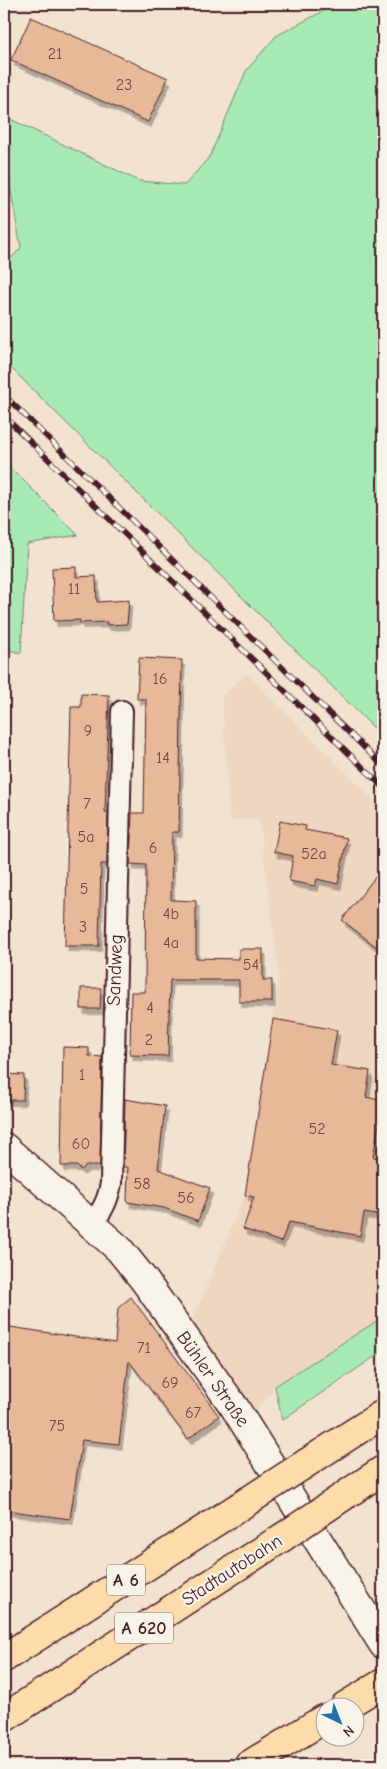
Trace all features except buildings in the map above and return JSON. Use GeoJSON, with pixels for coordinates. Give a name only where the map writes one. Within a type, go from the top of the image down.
{"type":"FeatureCollection","features":[{"type":"Feature","properties":{"kind":"highway","name":"A 6"},"geometry":{"type":"LineString","coordinates":[[4,1658],[383,1414]]}},
{"type":"Feature","properties":{"kind":"highway","name":"Stadtautobahn"},"geometry":{"type":"LineString","coordinates":[[4,1718],[383,1470]]}},
{"type":"Feature","properties":{"kind":"highway"},"geometry":{"type":"LineString","coordinates":[[362,1696],[383,1683]]}},
{"type":"Feature","properties":{"kind":"highway"},"geometry":{"type":"LineString","coordinates":[[249,1765],[314,1725]]}},
{"type":"Feature","properties":{"kind":"main road","name":"Bühler Straße"},"geometry":{"type":"LineString","coordinates":[[4,1146],[119,1249],[144,1280],[235,1408],[383,1644]]}},
{"type":"Feature","properties":{"kind":"street","name":"Sandweg"},"geometry":{"type":"LineString","coordinates":[[92,1224],[103,1210],[109,1196],[111,1183],[122,711]]}},
{"type":"Feature","properties":{"kind":"shaded area"},"geometry":{"type":"Polygon","coordinates":[[[246,674],[383,809],[383,1317],[276,1386],[242,1428],[182,1345],[245,1195],[279,975],[259,818],[230,821],[222,697],[246,674]]]}},
{"type":"Feature","properties":{"kind":"green space"},"geometry":{"type":"Polygon","coordinates":[[[344,4],[383,4],[383,737],[4,361],[4,265],[21,248],[4,152],[4,116],[139,181],[185,185],[210,156],[246,71],[276,36],[333,6],[344,4]]]}},
{"type":"Feature","properties":{"kind":"green space"},"geometry":{"type":"Polygon","coordinates":[[[4,461],[78,535],[27,544],[21,653],[4,649],[4,461]]]}},
{"type":"Feature","properties":{"kind":"green space"},"geometry":{"type":"Polygon","coordinates":[[[383,1317],[383,1351],[282,1420],[275,1386],[383,1317]]]}},
{"type":"Feature","properties":{"kind":"railway"},"geometry":{"type":"LineString","coordinates":[[4,395],[383,766]]}},
{"type":"Feature","properties":{"kind":"railway"},"geometry":{"type":"LineString","coordinates":[[4,416],[383,787]]}}]}
